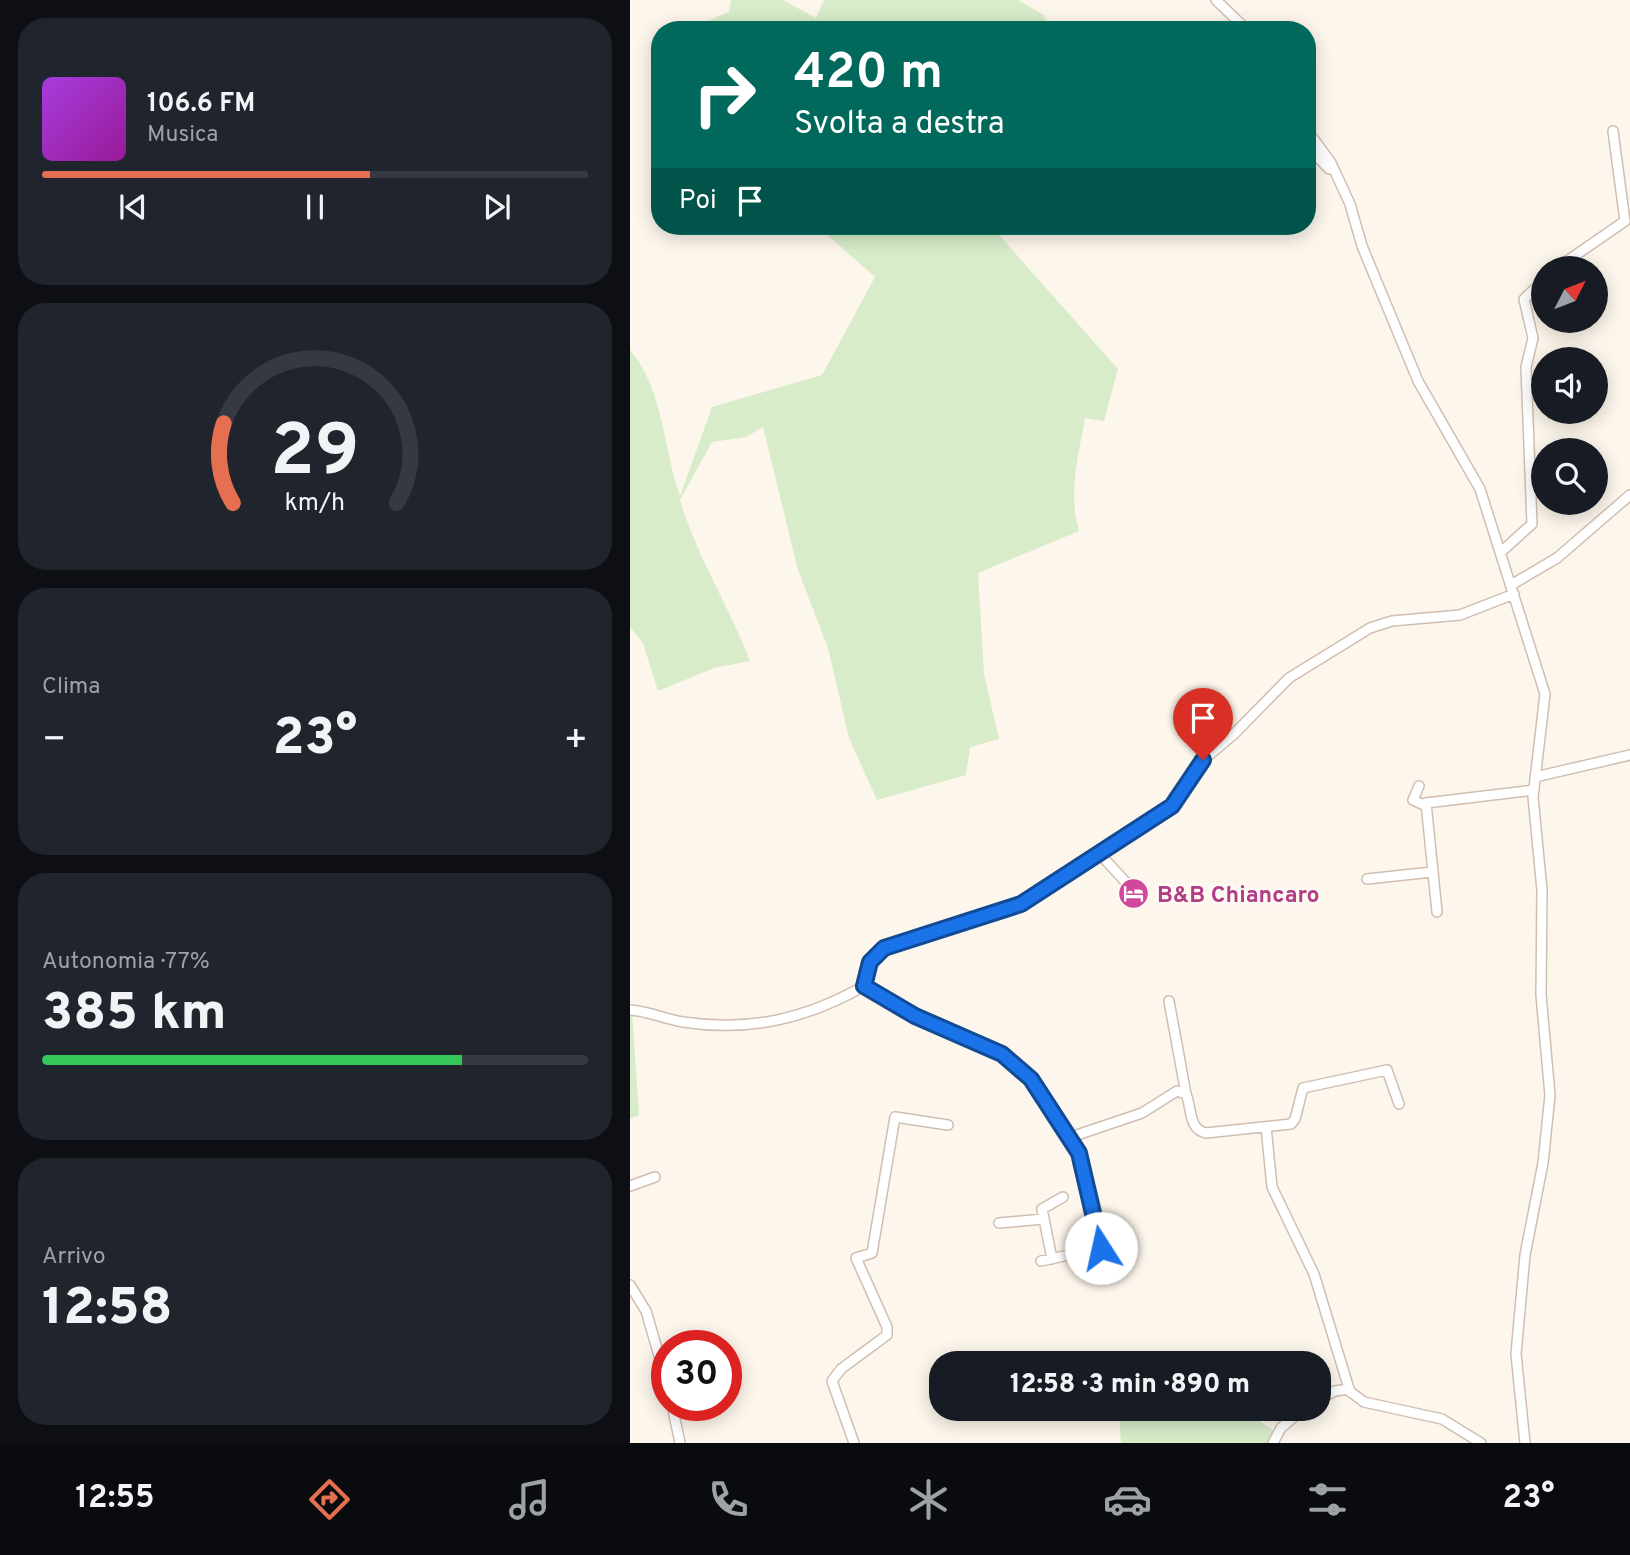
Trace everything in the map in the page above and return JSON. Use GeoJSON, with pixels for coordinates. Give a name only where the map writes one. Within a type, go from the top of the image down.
{"type":"FeatureCollection","features":[{"type":"Feature","properties":{"kind":"street"},"geometry":{"type":"LineString","coordinates":[[1216,0],[1238,21]]}},
{"type":"Feature","properties":{"kind":"street"},"geometry":{"type":"LineString","coordinates":[[1571,256],[1625,220],[1613,131]]}},
{"type":"Feature","properties":{"kind":"street"},"geometry":{"type":"LineString","coordinates":[[1316,142],[1331,163],[1340,184],[1418,381],[1442,428],[1475,479],[1502,552],[1545,694],[1534,790],[1542,890],[1541,995],[1550,1095],[1543,1163],[1525,1255],[1516,1354],[1523,1441]]}},
{"type":"Feature","properties":{"kind":"street"},"geometry":{"type":"LineString","coordinates":[[1316,156],[1340,184]]}},
{"type":"Feature","properties":{"kind":"street"},"geometry":{"type":"LineString","coordinates":[[1531,292],[1524,299],[1531,329]]}},
{"type":"Feature","properties":{"kind":"street"},"geometry":{"type":"LineString","coordinates":[[1502,552],[1532,524],[1526,366],[1532,333]]}},
{"type":"Feature","properties":{"kind":"street"},"geometry":{"type":"LineString","coordinates":[[864,986],[870,962],[884,948],[1017,906],[1172,806],[1203,760],[1233,735],[1289,678],[1379,625],[1392,621],[1460,615],[1513,589],[1557,558],[1630,495]]}},
{"type":"Feature","properties":{"kind":"street"},"geometry":{"type":"LineString","coordinates":[[1535,777],[1630,755]]}},
{"type":"Feature","properties":{"kind":"street"},"geometry":{"type":"LineString","coordinates":[[1419,786],[1413,800],[1424,805]]}},
{"type":"Feature","properties":{"kind":"street"},"geometry":{"type":"LineString","coordinates":[[1424,805],[1427,801],[1534,790]]}},
{"type":"Feature","properties":{"kind":"street"},"geometry":{"type":"LineString","coordinates":[[1424,805],[1437,912]]}},
{"type":"Feature","properties":{"kind":"street"},"geometry":{"type":"LineString","coordinates":[[1099,853],[1133,890]]}},
{"type":"Feature","properties":{"kind":"street"},"geometry":{"type":"LineString","coordinates":[[1367,879],[1432,872]]}},
{"type":"Feature","properties":{"kind":"street"},"geometry":{"type":"LineString","coordinates":[[630,1010],[686,1023],[748,1026],[799,1017],[864,986]]}},
{"type":"Feature","properties":{"kind":"street"},"geometry":{"type":"LineString","coordinates":[[864,986],[915,1016],[1002,1054],[1031,1079],[1071,1137],[1079,1153],[1101,1248],[1041,1261]]}},
{"type":"Feature","properties":{"kind":"street"},"geometry":{"type":"LineString","coordinates":[[1169,1000],[1193,1123],[1202,1133],[1294,1123],[1303,1088],[1387,1070],[1399,1104]]}},
{"type":"Feature","properties":{"kind":"street"},"geometry":{"type":"LineString","coordinates":[[1071,1137],[1142,1113],[1177,1091],[1186,1094]]}},
{"type":"Feature","properties":{"kind":"street"},"geometry":{"type":"LineString","coordinates":[[855,1443],[832,1381],[841,1368],[887,1335],[887,1327],[856,1258],[872,1253],[895,1117],[948,1125]]}},
{"type":"Feature","properties":{"kind":"street"},"geometry":{"type":"LineString","coordinates":[[1266,1127],[1272,1187],[1314,1275],[1350,1391],[1364,1402],[1442,1419],[1481,1443]]}},
{"type":"Feature","properties":{"kind":"street"},"geometry":{"type":"LineString","coordinates":[[630,1186],[655,1177]]}},
{"type":"Feature","properties":{"kind":"street"},"geometry":{"type":"LineString","coordinates":[[1052,1259],[1042,1209],[1045,1204],[1063,1198]]}},
{"type":"Feature","properties":{"kind":"street"},"geometry":{"type":"LineString","coordinates":[[999,1223],[1044,1219]]}},
{"type":"Feature","properties":{"kind":"street"},"geometry":{"type":"LineString","coordinates":[[630,1285],[646,1311],[652,1330]]}},
{"type":"Feature","properties":{"kind":"street"},"geometry":{"type":"LineString","coordinates":[[1331,1393],[1350,1391]]}},
{"type":"Feature","properties":{"kind":"street"},"geometry":{"type":"LineString","coordinates":[[675,1421],[680,1443]]}},
{"type":"Feature","properties":{"kind":"street"},"geometry":{"type":"LineString","coordinates":[[1273,1443],[1281,1428],[1289,1421]]}},
{"type":"Feature","properties":{"kind":"green space"},"geometry":{"type":"Polygon","coordinates":[[[731,0],[783,0],[816,18],[824,0],[1018,0],[1044,15],[1046,21],[708,21],[729,12],[731,0]]]}},
{"type":"Feature","properties":{"kind":"green space"},"geometry":{"type":"Polygon","coordinates":[[[827,235],[999,235],[1118,369],[1104,421],[1085,418],[1074,489],[1079,531],[978,573],[984,674],[999,739],[970,747],[966,775],[877,800],[849,738],[828,648],[798,570],[763,427],[746,437],[712,442],[680,500],[695,541],[750,661],[714,668],[658,691],[643,643],[630,627],[630,350],[650,383],[680,496],[712,407],[822,375],[875,277],[827,235]]]}},
{"type":"Feature","properties":{"kind":"green space"},"geometry":{"type":"Polygon","coordinates":[[[632,1011],[639,1115],[630,1119],[630,1012],[632,1011]]]}},
{"type":"Feature","properties":{"kind":"green space"},"geometry":{"type":"Polygon","coordinates":[[[1120,1421],[1259,1421],[1274,1431],[1271,1443],[1121,1443],[1120,1421]]]}},
{"type":"Feature","properties":{"kind":"place","name":"B&B Chiancaro"},"geometry":{"type":"Point","coordinates":[1134,894]}},
{"type":"Feature","properties":{"kind":"route"},"geometry":{"type":"LineString","coordinates":[[1101,1248],[1079,1153],[1031,1079],[1002,1054],[915,1016],[864,986],[870,962],[884,948],[1017,906],[1172,806],[1203,760]]}}]}
